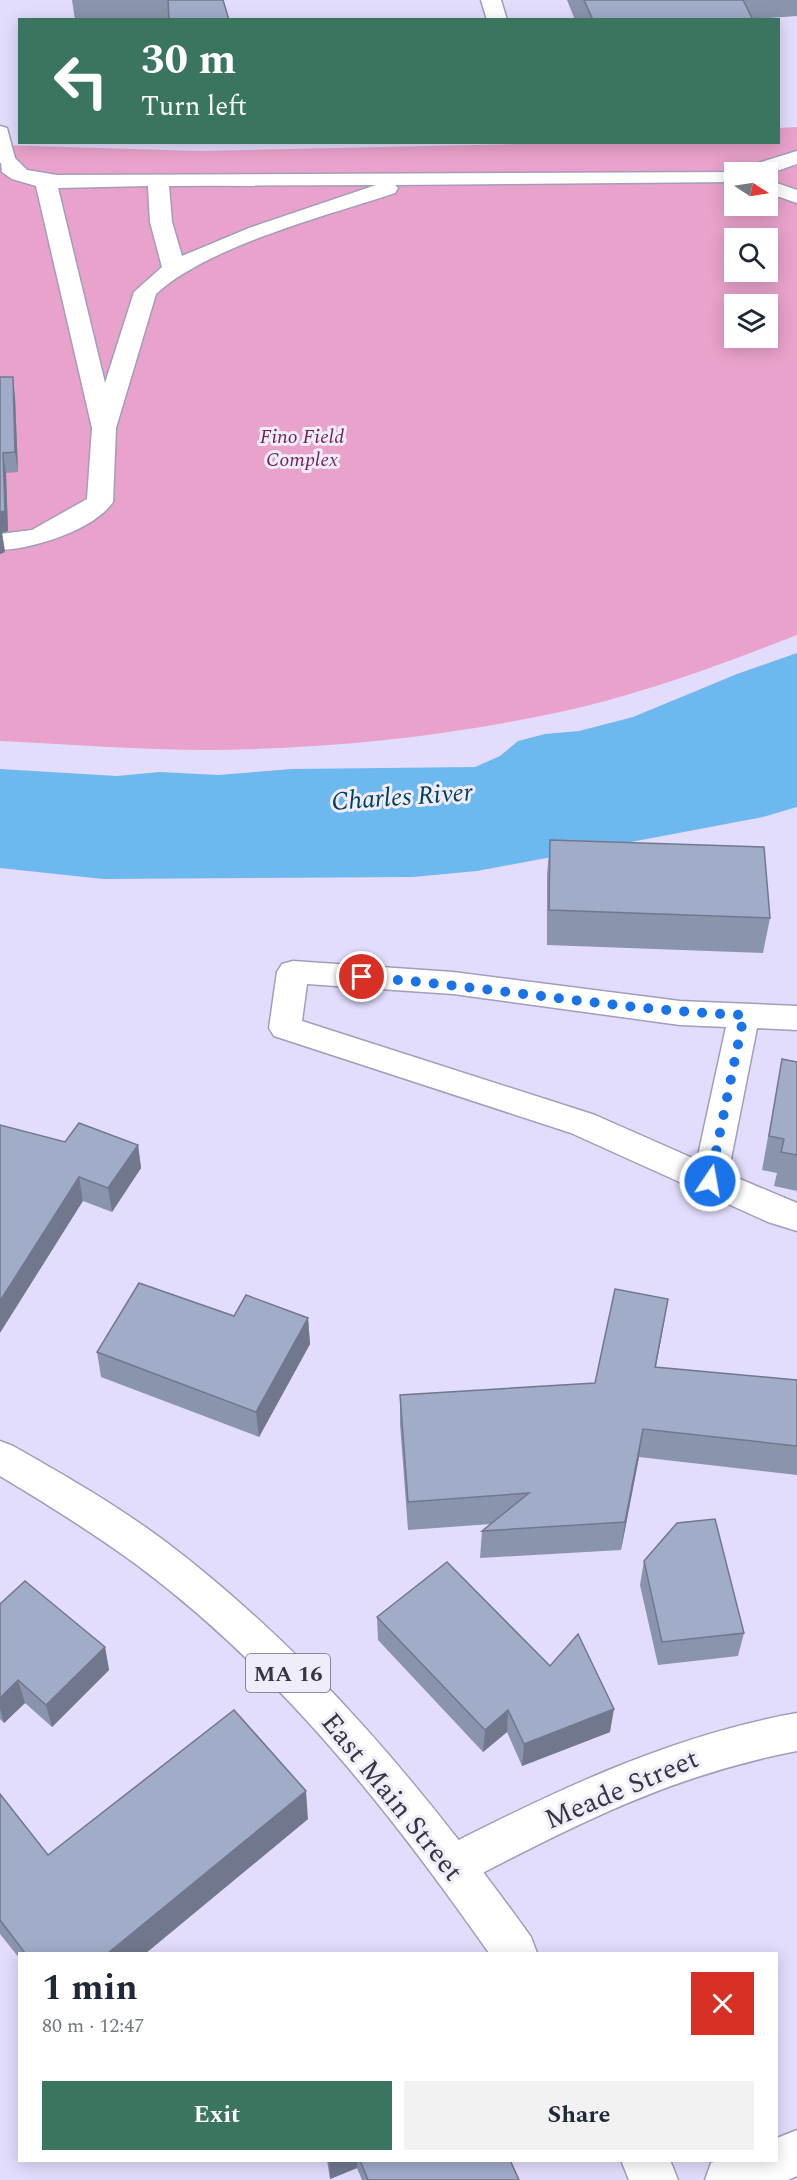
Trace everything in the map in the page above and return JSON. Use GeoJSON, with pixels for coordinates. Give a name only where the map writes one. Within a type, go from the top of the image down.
{"type":"FeatureCollection","features":[{"type":"Feature","properties":{"kind":"main road"},"geometry":{"type":"LineString","coordinates":[[491,0],[496,18]]}},
{"type":"Feature","properties":{"kind":"main road"},"geometry":{"type":"LineString","coordinates":[[0,132],[4,158],[17,172],[46,182],[724,176]]}},
{"type":"Feature","properties":{"kind":"main road"},"geometry":{"type":"LineString","coordinates":[[778,163],[797,157]]}},
{"type":"Feature","properties":{"kind":"main road"},"geometry":{"type":"LineString","coordinates":[[0,542],[37,539],[100,502],[104,428],[145,292],[155,282],[174,269],[238,241],[411,179]]}},
{"type":"Feature","properties":{"kind":"main road"},"geometry":{"type":"LineString","coordinates":[[158,181],[160,222],[174,269]]}},
{"type":"Feature","properties":{"kind":"main road"},"geometry":{"type":"LineString","coordinates":[[46,182],[104,428]]}},
{"type":"Feature","properties":{"kind":"main road"},"geometry":{"type":"LineString","coordinates":[[778,190],[797,197]]}},
{"type":"Feature","properties":{"kind":"main road"},"geometry":{"type":"LineString","coordinates":[[797,1018],[680,1013],[453,983],[293,972],[285,1028],[583,1124],[797,1217]]}},
{"type":"Feature","properties":{"kind":"main road"},"geometry":{"type":"LineString","coordinates":[[710,1181],[744,1015]]}},
{"type":"Feature","properties":{"kind":"main road","name":"East Main Street"},"geometry":{"type":"LineString","coordinates":[[0,1457],[104,1520],[178,1574],[250,1635],[339,1727],[452,1866],[514,1952]]}},
{"type":"Feature","properties":{"kind":"main road","name":"Meade Street"},"geometry":{"type":"LineString","coordinates":[[452,1866],[551,1814],[652,1770],[727,1746],[795,1737]]}},
{"type":"Feature","properties":{"kind":"main road"},"geometry":{"type":"LineString","coordinates":[[778,2160],[797,2153]]}},
{"type":"Feature","properties":{"kind":"main road"},"geometry":{"type":"LineString","coordinates":[[645,2162],[655,2180]]}},
{"type":"Feature","properties":{"kind":"main road"},"geometry":{"type":"LineString","coordinates":[[728,2180],[774,2162]]}},
{"type":"Feature","properties":{"kind":"green space","name":"Fino Field Complex"},"geometry":{"type":"Polygon","coordinates":[[[797,127],[797,635],[693,674],[613,699],[540,716],[446,732],[303,747],[209,750],[0,741],[0,145],[200,151],[521,144],[780,144],[780,128],[797,127]]]}},
{"type":"Feature","properties":{"kind":"water","name":"Charles River"},"geometry":{"type":"Polygon","coordinates":[[[797,653],[797,807],[763,817],[477,871],[413,877],[103,879],[0,868],[0,769],[117,776],[160,772],[218,775],[292,769],[475,767],[500,756],[518,741],[545,734],[579,731],[633,717],[737,674],[797,653]]]}},
{"type":"Feature","properties":{"kind":"building"},"geometry":{"type":"Polygon","coordinates":[[[168,0],[223,0],[228,18],[169,18],[168,0]]]}},
{"type":"Feature","properties":{"kind":"building"},"geometry":{"type":"Polygon","coordinates":[[[584,0],[743,0],[752,18],[592,18],[584,0]]]}},
{"type":"Feature","properties":{"kind":"building"},"geometry":{"type":"Polygon","coordinates":[[[0,377],[13,377],[15,452],[3,453],[5,511],[0,512],[0,377]]]}},
{"type":"Feature","properties":{"kind":"building"},"geometry":{"type":"Polygon","coordinates":[[[550,840],[764,847],[770,918],[549,910],[550,840]]]}},
{"type":"Feature","properties":{"kind":"building"},"geometry":{"type":"Polygon","coordinates":[[[782,1059],[797,1062],[797,1155],[781,1152],[784,1139],[769,1136],[782,1059]]]}},
{"type":"Feature","properties":{"kind":"building"},"geometry":{"type":"Polygon","coordinates":[[[79,1123],[138,1145],[108,1188],[79,1177],[0,1301],[0,1125],[65,1142],[79,1123]]]}},
{"type":"Feature","properties":{"kind":"building"},"geometry":{"type":"Polygon","coordinates":[[[139,1283],[234,1316],[246,1295],[308,1318],[256,1412],[97,1352],[139,1283]]]}},
{"type":"Feature","properties":{"kind":"building"},"geometry":{"type":"Polygon","coordinates":[[[615,1289],[668,1299],[655,1367],[797,1380],[797,1446],[643,1429],[625,1522],[482,1531],[529,1493],[408,1502],[400,1395],[595,1383],[615,1289]]]}},
{"type":"Feature","properties":{"kind":"building"},"geometry":{"type":"Polygon","coordinates":[[[715,1519],[744,1633],[662,1642],[644,1561],[677,1523],[715,1519]]]}},
{"type":"Feature","properties":{"kind":"building"},"geometry":{"type":"Polygon","coordinates":[[[447,1562],[550,1666],[578,1634],[614,1709],[524,1744],[508,1710],[485,1730],[377,1617],[447,1562]]]}},
{"type":"Feature","properties":{"kind":"building"},"geometry":{"type":"Polygon","coordinates":[[[25,1581],[105,1647],[46,1705],[18,1680],[0,1698],[0,1604],[25,1581]]]}},
{"type":"Feature","properties":{"kind":"building"},"geometry":{"type":"Polygon","coordinates":[[[234,1710],[306,1791],[109,1952],[24,1952],[0,1920],[0,1794],[48,1855],[234,1710]]]}},
{"type":"Feature","properties":{"kind":"building"},"geometry":{"type":"Polygon","coordinates":[[[361,2162],[511,2162],[519,2180],[368,2180],[361,2162]]]}},
{"type":"Feature","properties":{"kind":"route"},"geometry":{"type":"LineString","coordinates":[[362,977],[453,983],[680,1013],[744,1015],[710,1181]]}}]}
